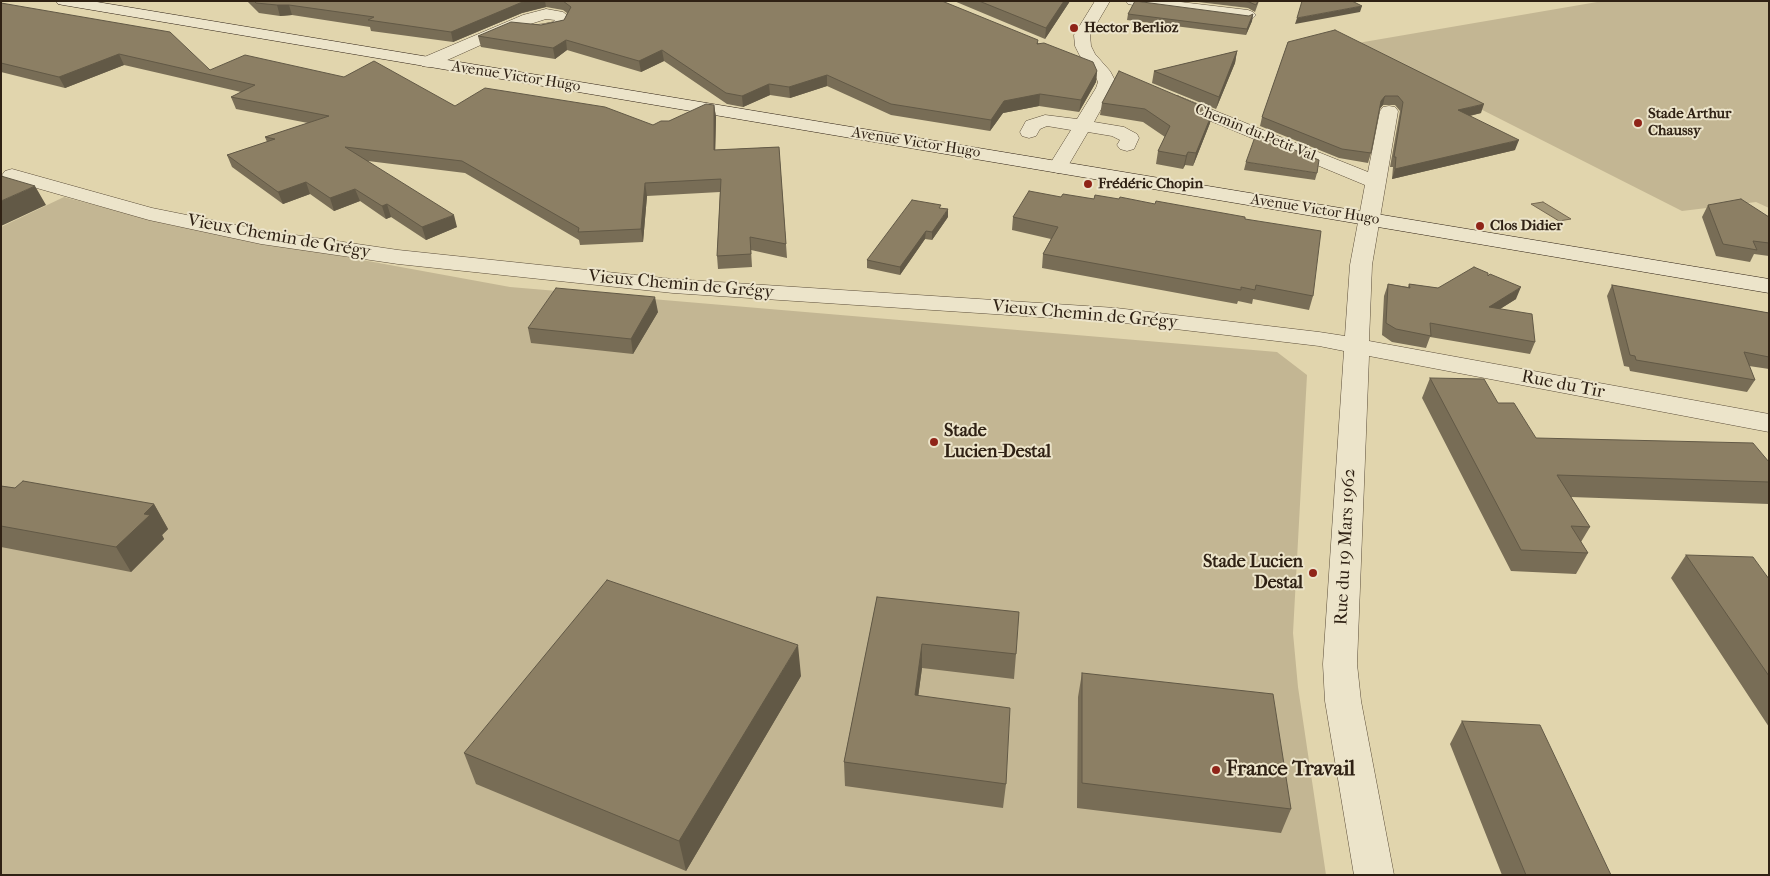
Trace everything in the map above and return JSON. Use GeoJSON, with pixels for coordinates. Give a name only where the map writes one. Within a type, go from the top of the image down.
{"type":"FeatureCollection","features":[{"type":"Feature","properties":{"kind":"street","name":"Avenue Victor Hugo"},"geometry":{"type":"LineString","coordinates":[[63,1],[1769,286]]}},
{"type":"Feature","properties":{"kind":"street"},"geometry":{"type":"LineString","coordinates":[[1058,167],[1107,82],[1102,71],[1088,56],[1083,46],[1082,34],[1103,1]]}},
{"type":"Feature","properties":{"kind":"street"},"geometry":{"type":"LineString","coordinates":[[1133,1],[1248,15]]}},
{"type":"Feature","properties":{"kind":"street"},"geometry":{"type":"LineString","coordinates":[[428,62],[511,26]]}},
{"type":"Feature","properties":{"kind":"street","name":"Chemin du Petit Val"},"geometry":{"type":"LineString","coordinates":[[1161,94],[1376,182]]}},
{"type":"Feature","properties":{"kind":"street","name":"Rue du 19 Mars 1962"},"geometry":{"type":"LineString","coordinates":[[1374,875],[1343,701],[1340,664],[1361,265],[1388,111]]}},
{"type":"Feature","properties":{"kind":"street"},"geometry":{"type":"LineString","coordinates":[[1029,132],[1033,124],[1045,120],[1083,125],[1117,131],[1130,138],[1127,145]]}},
{"type":"Feature","properties":{"kind":"street","name":"Vieux Chemin de Grégy"},"geometry":{"type":"LineString","coordinates":[[12,174],[149,214],[261,237],[398,257],[673,286],[1116,315],[1358,345]]}},
{"type":"Feature","properties":{"kind":"street","name":"Rue du Tir"},"geometry":{"type":"LineString","coordinates":[[1358,345],[1769,423]]}},
{"type":"Feature","properties":{"kind":"shaded area","name":"Stade Arthur Chaussy"},"geometry":{"type":"Polygon","coordinates":[[[1603,1],[1769,2],[1769,208],[1756,202],[1682,211],[1352,44],[1603,1]]]}},
{"type":"Feature","properties":{"kind":"shaded area"},"geometry":{"type":"Polygon","coordinates":[[[64,197],[171,225],[510,287],[1277,352],[1307,375],[1293,633],[1298,687],[1326,875],[1,875],[1,227],[64,197]]]}},
{"type":"Feature","properties":{"kind":"shaded area"},"geometry":{"type":"Polygon","coordinates":[[[1543,202],[1571,219],[1559,221],[1531,204],[1543,202]]]}},
{"type":"Feature","properties":{"kind":"building"},"geometry":{"type":"Polygon","coordinates":[[[254,1],[528,1],[451,32],[368,20],[374,17],[289,5],[256,3],[254,1]]]}},
{"type":"Feature","properties":{"kind":"building"},"geometry":{"type":"Polygon","coordinates":[[[563,1],[942,1],[1038,40],[1037,44],[1044,43],[1093,62],[1097,71],[1081,100],[1040,94],[1004,101],[991,120],[891,104],[827,75],[789,87],[769,84],[742,96],[726,93],[662,50],[639,61],[566,40],[553,48],[478,36],[511,22],[541,25],[564,20],[571,7],[563,1]]]}},
{"type":"Feature","properties":{"kind":"building"},"geometry":{"type":"Polygon","coordinates":[[[979,1],[1064,1],[1046,28],[979,1]]]}},
{"type":"Feature","properties":{"kind":"building"},"geometry":{"type":"Polygon","coordinates":[[[1135,1],[1249,16],[1253,14],[1247,29],[1128,14],[1135,1]]]}},
{"type":"Feature","properties":{"kind":"building"},"geometry":{"type":"Polygon","coordinates":[[[1243,1],[1258,1],[1256,5],[1243,1]]]}},
{"type":"Feature","properties":{"kind":"building"},"geometry":{"type":"Polygon","coordinates":[[[1302,1],[1352,1],[1362,6],[1297,18],[1302,1]]]}},
{"type":"Feature","properties":{"kind":"building"},"geometry":{"type":"Polygon","coordinates":[[[1,3],[170,32],[210,70],[245,55],[344,77],[374,61],[455,106],[485,88],[605,107],[653,125],[661,121],[669,121],[706,104],[714,105],[714,150],[779,147],[786,244],[750,237],[751,254],[717,256],[721,179],[645,183],[641,229],[578,232],[579,228],[462,161],[345,147],[454,215],[422,227],[387,204],[382,206],[355,189],[330,198],[306,182],[278,192],[227,155],[275,139],[265,137],[329,116],[231,97],[255,85],[119,54],[59,77],[1,63],[1,3]]]}},
{"type":"Feature","properties":{"kind":"building"},"geometry":{"type":"Polygon","coordinates":[[[1335,30],[1484,104],[1458,110],[1519,140],[1395,169],[1396,157],[1394,157],[1403,102],[1398,96],[1385,96],[1381,101],[1371,153],[1342,149],[1262,117],[1288,42],[1335,30]]]}},
{"type":"Feature","properties":{"kind":"building"},"geometry":{"type":"Polygon","coordinates":[[[1237,51],[1219,97],[1154,71],[1237,51]]]}},
{"type":"Feature","properties":{"kind":"building"},"geometry":{"type":"Polygon","coordinates":[[[1119,71],[1213,111],[1196,153],[1188,152],[1186,156],[1158,151],[1170,126],[1145,109],[1102,103],[1119,71]]]}},
{"type":"Feature","properties":{"kind":"building"},"geometry":{"type":"Polygon","coordinates":[[[1256,134],[1319,160],[1317,173],[1246,162],[1256,134]]]}},
{"type":"Feature","properties":{"kind":"building"},"geometry":{"type":"Polygon","coordinates":[[[1,176],[35,186],[1,201],[1,176]]]}},
{"type":"Feature","properties":{"kind":"building"},"geometry":{"type":"Polygon","coordinates":[[[1029,191],[1061,197],[1063,194],[1094,199],[1095,195],[1119,199],[1120,197],[1155,204],[1156,201],[1245,217],[1245,219],[1321,231],[1313,296],[1256,285],[1255,290],[1241,287],[1241,290],[1043,254],[1058,227],[1013,217],[1029,191]]]}},
{"type":"Feature","properties":{"kind":"building"},"geometry":{"type":"Polygon","coordinates":[[[1741,199],[1769,217],[1769,243],[1753,241],[1757,250],[1723,244],[1708,205],[1741,199]]]}},
{"type":"Feature","properties":{"kind":"building"},"geometry":{"type":"Polygon","coordinates":[[[912,200],[941,205],[939,208],[948,209],[932,232],[926,231],[900,267],[867,260],[912,200]]]}},
{"type":"Feature","properties":{"kind":"building"},"geometry":{"type":"Polygon","coordinates":[[[1474,267],[1488,273],[1488,276],[1490,274],[1521,287],[1489,307],[1532,314],[1535,342],[1430,323],[1431,336],[1396,329],[1386,323],[1388,284],[1410,288],[1409,284],[1438,288],[1474,267]]]}},
{"type":"Feature","properties":{"kind":"building"},"geometry":{"type":"Polygon","coordinates":[[[1612,285],[1769,313],[1769,357],[1744,352],[1755,380],[1636,360],[1635,356],[1630,355],[1612,285]]]}},
{"type":"Feature","properties":{"kind":"building"},"geometry":{"type":"Polygon","coordinates":[[[556,288],[655,297],[631,339],[528,328],[556,288]]]}},
{"type":"Feature","properties":{"kind":"building"},"geometry":{"type":"Polygon","coordinates":[[[1430,378],[1484,379],[1498,403],[1514,403],[1536,438],[1753,443],[1769,462],[1769,482],[1557,475],[1590,527],[1571,526],[1588,553],[1521,550],[1430,378]]]}},
{"type":"Feature","properties":{"kind":"building"},"geometry":{"type":"Polygon","coordinates":[[[23,481],[154,504],[144,514],[150,515],[116,547],[1,526],[1,486],[15,488],[23,481]]]}},
{"type":"Feature","properties":{"kind":"building"},"geometry":{"type":"Polygon","coordinates":[[[1686,555],[1753,557],[1769,579],[1769,676],[1686,555]]]}},
{"type":"Feature","properties":{"kind":"building"},"geometry":{"type":"Polygon","coordinates":[[[607,580],[798,645],[679,841],[464,753],[607,580]]]}},
{"type":"Feature","properties":{"kind":"building"},"geometry":{"type":"Polygon","coordinates":[[[877,597],[1019,612],[1016,654],[922,644],[915,695],[1010,708],[1006,784],[844,762],[877,597]]]}},
{"type":"Feature","properties":{"kind":"building"},"geometry":{"type":"Polygon","coordinates":[[[1082,673],[1273,694],[1291,809],[1082,783],[1082,673]]]}},
{"type":"Feature","properties":{"kind":"building"},"geometry":{"type":"Polygon","coordinates":[[[1462,721],[1540,725],[1611,875],[1526,875],[1462,721]]]}},
{"type":"Feature","properties":{"kind":"place","name":"Hector Berlioz"},"geometry":{"type":"Point","coordinates":[1074,28]}},
{"type":"Feature","properties":{"kind":"place","name":"Stade Arthur Chaussy"},"geometry":{"type":"Point","coordinates":[1638,123]}},
{"type":"Feature","properties":{"kind":"place","name":"Frédéric Chopin"},"geometry":{"type":"Point","coordinates":[1088,184]}},
{"type":"Feature","properties":{"kind":"place","name":"Clos Didier"},"geometry":{"type":"Point","coordinates":[1480,226]}},
{"type":"Feature","properties":{"kind":"place","name":"Stade Lucien-Destal"},"geometry":{"type":"Point","coordinates":[934,442]}},
{"type":"Feature","properties":{"kind":"place","name":"Stade Lucien Destal"},"geometry":{"type":"Point","coordinates":[1313,573]}},
{"type":"Feature","properties":{"kind":"place","name":"France Travail"},"geometry":{"type":"Point","coordinates":[1216,770]}}]}
